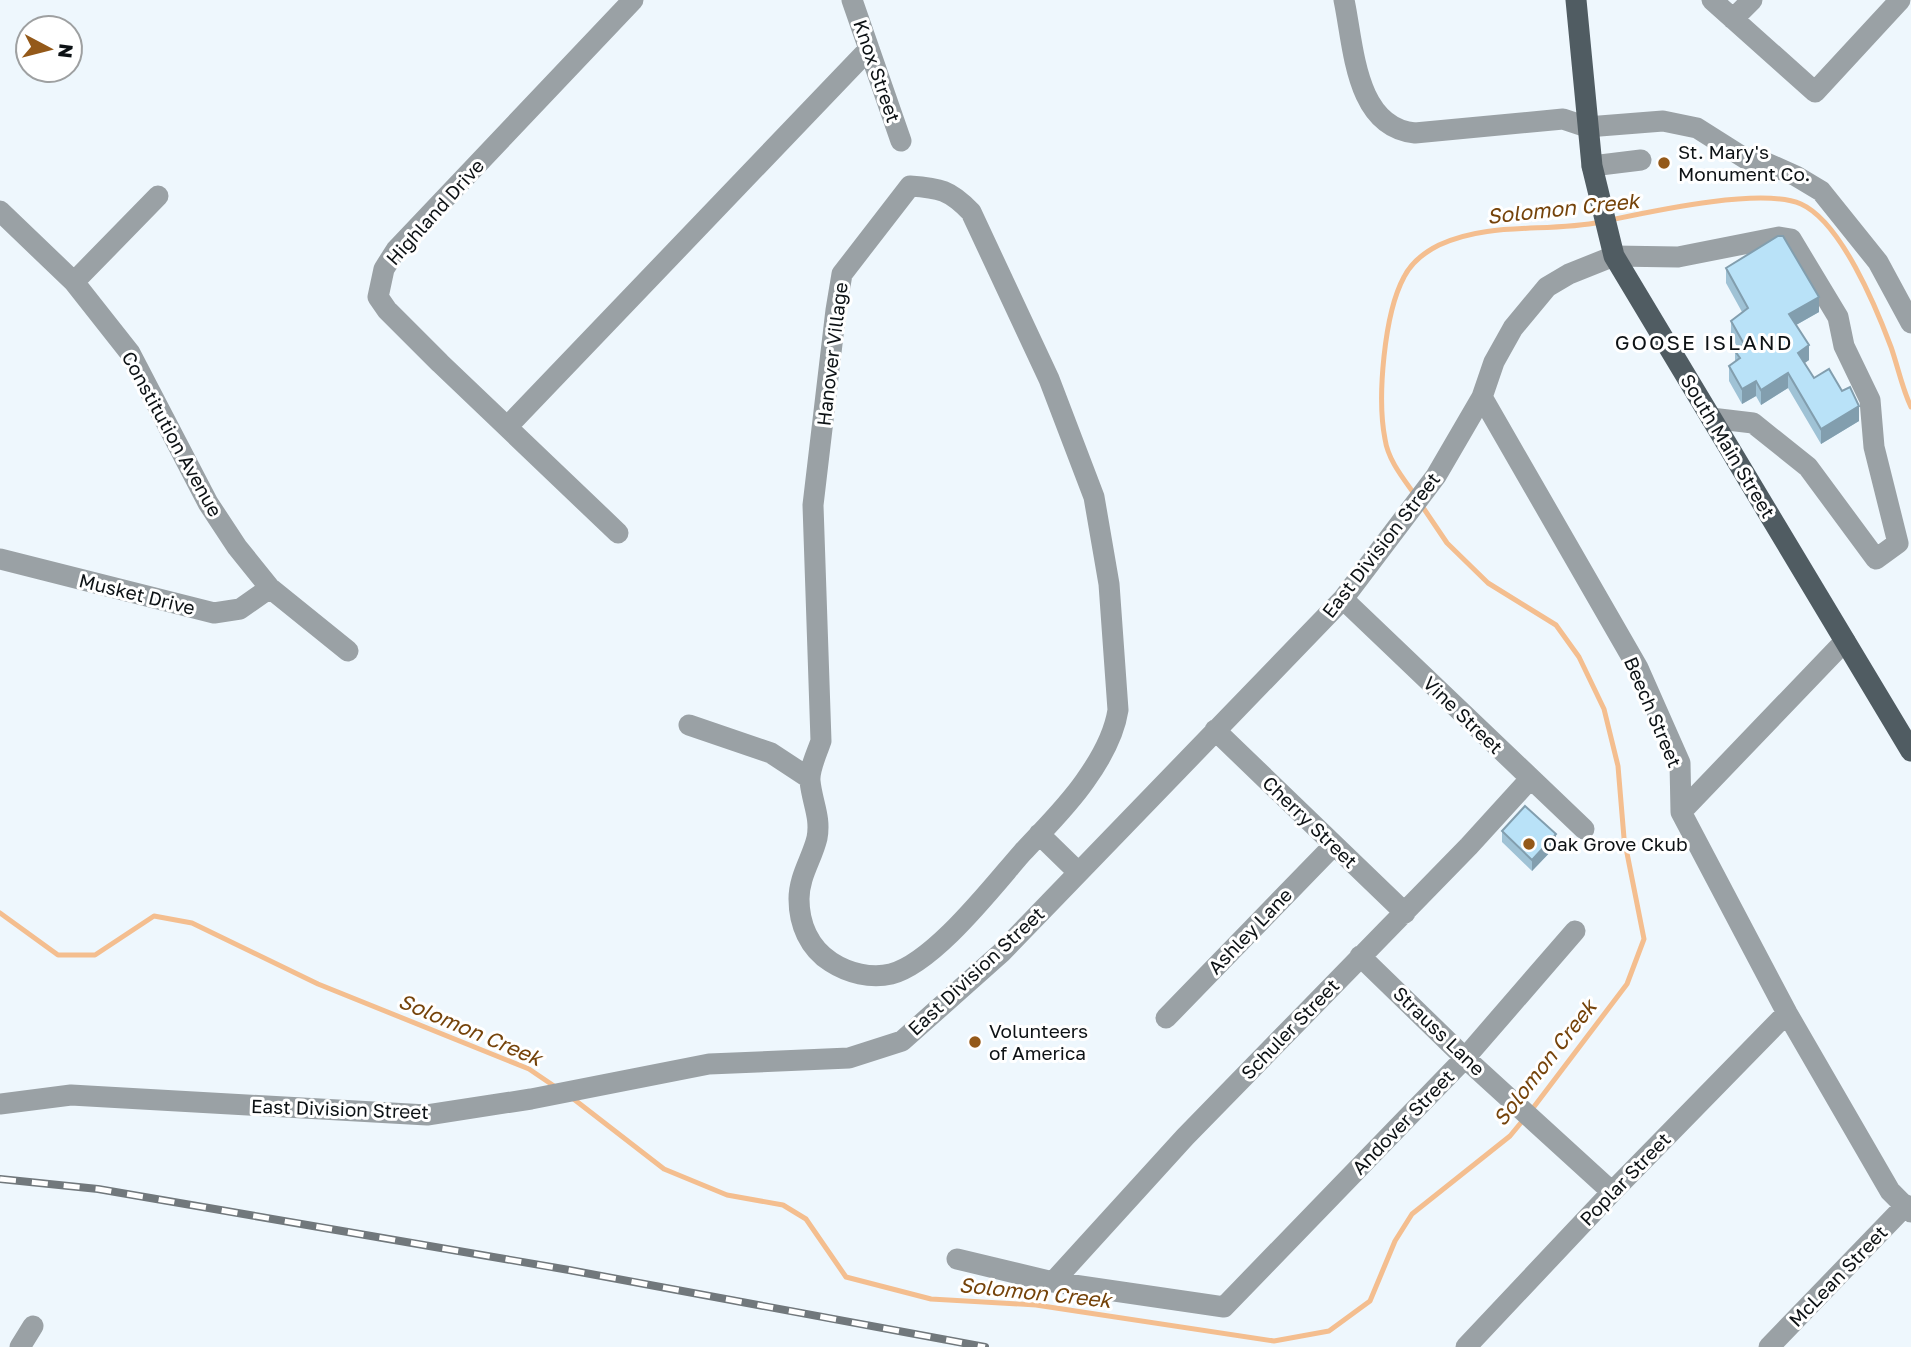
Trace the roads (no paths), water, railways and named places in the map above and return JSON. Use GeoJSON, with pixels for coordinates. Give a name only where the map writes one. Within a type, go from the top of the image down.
{"type":"FeatureCollection","features":[{"type":"Feature","properties":{"kind":"main road","name":"South Main Street"},"geometry":{"type":"LineString","coordinates":[[1576,0],[1592,166],[1606,234],[1614,256],[1911,751]]}},
{"type":"Feature","properties":{"kind":"street","name":"Highland Drive"},"geometry":{"type":"LineString","coordinates":[[618,533],[387,310],[378,297],[384,269],[397,250],[633,0]]}},
{"type":"Feature","properties":{"kind":"street","name":"Knox Street"},"geometry":{"type":"LineString","coordinates":[[852,0],[901,141]]}},
{"type":"Feature","properties":{"kind":"street"},"geometry":{"type":"LineString","coordinates":[[1343,0],[1364,92],[1374,112],[1386,124],[1402,131],[1416,133],[1563,120],[1587,127],[1681,123],[1697,128],[1746,159],[1762,161],[1822,191],[1878,262],[1911,323]]}},
{"type":"Feature","properties":{"kind":"street"},"geometry":{"type":"LineString","coordinates":[[1712,0],[1815,92],[1900,0]]}},
{"type":"Feature","properties":{"kind":"street"},"geometry":{"type":"LineString","coordinates":[[1733,19],[1752,0]]}},
{"type":"Feature","properties":{"kind":"street"},"geometry":{"type":"LineString","coordinates":[[508,426],[869,49]]}},
{"type":"Feature","properties":{"kind":"street"},"geometry":{"type":"LineString","coordinates":[[1592,166],[1641,160]]}},
{"type":"Feature","properties":{"kind":"street","name":"Hanover Village"},"geometry":{"type":"LineString","coordinates":[[910,186],[939,188],[958,198],[971,212],[1049,379],[1094,497],[1109,584],[1116,679],[1115,728],[1087,779],[950,933],[911,965],[891,974],[866,975],[845,971],[828,960],[810,942],[801,923],[799,898],[803,875],[816,841],[819,819],[809,778],[821,741],[813,505],[842,274],[910,186]]}},
{"type":"Feature","properties":{"kind":"street"},"geometry":{"type":"LineString","coordinates":[[74,282],[158,196]]}},
{"type":"Feature","properties":{"kind":"street","name":"Constitution Avenue"},"geometry":{"type":"LineString","coordinates":[[0,211],[74,282],[130,353],[208,503],[237,547],[270,588],[348,651]]}},
{"type":"Feature","properties":{"kind":"street"},"geometry":{"type":"LineString","coordinates":[[1614,256],[1661,259],[1779,237],[1791,239],[1838,317],[1844,346],[1870,400],[1874,447],[1898,543],[1877,559],[1808,467],[1753,423],[1711,418]]}},
{"type":"Feature","properties":{"kind":"street","name":"East Division Street"},"geometry":{"type":"LineString","coordinates":[[0,1104],[71,1095],[427,1115],[709,1064],[849,1058],[902,1041],[1001,953],[1343,599],[1436,476],[1482,397],[1494,362],[1513,328],[1538,297],[1569,274],[1614,256]]}},
{"type":"Feature","properties":{"kind":"street","name":"Beech Street"},"geometry":{"type":"LineString","coordinates":[[1482,397],[1638,668],[1680,763],[1681,812],[1787,1013],[1890,1191],[1909,1209]]}},
{"type":"Feature","properties":{"kind":"street","name":"Musket Drive"},"geometry":{"type":"LineString","coordinates":[[0,559],[214,613],[240,609],[270,588]]}},
{"type":"Feature","properties":{"kind":"street","name":"Vine Street"},"geometry":{"type":"LineString","coordinates":[[1343,599],[1584,829]]}},
{"type":"Feature","properties":{"kind":"street"},"geometry":{"type":"LineString","coordinates":[[1681,812],[1845,641]]}},
{"type":"Feature","properties":{"kind":"street"},"geometry":{"type":"LineString","coordinates":[[689,725],[771,753],[809,778]]}},
{"type":"Feature","properties":{"kind":"street","name":"Cherry Street"},"geometry":{"type":"LineString","coordinates":[[1215,730],[1405,913]]}},
{"type":"Feature","properties":{"kind":"street","name":"Schuler Street"},"geometry":{"type":"LineString","coordinates":[[1053,1282],[1185,1137],[1405,913],[1530,779]]}},
{"type":"Feature","properties":{"kind":"street"},"geometry":{"type":"LineString","coordinates":[[1039,834],[1078,872]]}},
{"type":"Feature","properties":{"kind":"street","name":"Ashley Lane"},"geometry":{"type":"LineString","coordinates":[[1166,1018],[1334,845]]}},
{"type":"Feature","properties":{"kind":"street","name":"Andover Street"},"geometry":{"type":"LineString","coordinates":[[1053,1282],[1223,1307],[1465,1058],[1575,931]]}},
{"type":"Feature","properties":{"kind":"street","name":"Strauss Lane"},"geometry":{"type":"LineString","coordinates":[[1360,956],[1465,1058],[1612,1192]]}},
{"type":"Feature","properties":{"kind":"street","name":"Poplar Street"},"geometry":{"type":"LineString","coordinates":[[1466,1347],[1612,1192],[1787,1013]]}},
{"type":"Feature","properties":{"kind":"street","name":"McLean Street"},"geometry":{"type":"LineString","coordinates":[[1769,1347],[1909,1209]]}},
{"type":"Feature","properties":{"kind":"street"},"geometry":{"type":"LineString","coordinates":[[957,1259],[1053,1282]]}},
{"type":"Feature","properties":{"kind":"street"},"geometry":{"type":"LineString","coordinates":[[20,1347],[33,1326]]}},
{"type":"Feature","properties":{"kind":"waterway","name":"Solomon Creek"},"geometry":{"type":"LineString","coordinates":[[1610,220],[1735,199],[1783,199],[1801,204],[1830,228],[1855,267],[1884,330],[1911,407]]}},
{"type":"Feature","properties":{"kind":"waterway","name":"Solomon Creek"},"geometry":{"type":"LineString","coordinates":[[1415,495],[1389,454],[1382,402],[1384,356],[1391,312],[1407,272],[1429,251],[1458,238],[1498,230],[1601,222]]}},
{"type":"Feature","properties":{"kind":"waterway","name":"Solomon Creek"},"geometry":{"type":"LineString","coordinates":[[1420,503],[1447,543],[1488,583],[1556,625],[1579,657],[1604,709],[1618,766],[1624,838],[1644,939],[1627,984],[1530,1112]]}},
{"type":"Feature","properties":{"kind":"waterway","name":"Solomon Creek"},"geometry":{"type":"LineString","coordinates":[[0,913],[58,955],[95,955],[154,916],[192,923],[318,984],[529,1069],[557,1088]]}},
{"type":"Feature","properties":{"kind":"waterway","name":"Solomon Creek"},"geometry":{"type":"LineString","coordinates":[[571,1097],[664,1169],[727,1195],[783,1205],[806,1219],[846,1277],[931,1299],[1036,1305],[1274,1341],[1329,1331],[1370,1301],[1395,1241],[1412,1214],[1510,1136],[1524,1119]]}},
{"type":"Feature","properties":{"kind":"railway"},"geometry":{"type":"LineString","coordinates":[[0,1179],[98,1189],[569,1270],[985,1347]]}},
{"type":"Feature","properties":{"kind":"place","name":"St. Mary's Monument Co."},"geometry":{"type":"Point","coordinates":[1664,163]}},
{"type":"Feature","properties":{"kind":"place","name":"Oak Grove Ckub"},"geometry":{"type":"Point","coordinates":[1529,844]}},
{"type":"Feature","properties":{"kind":"place","name":"Volunteers of America"},"geometry":{"type":"Point","coordinates":[975,1042]}},
{"type":"Feature","properties":{"kind":"district","name":"GOOSE ISLAND"},"geometry":{"type":"Point","coordinates":[1704,343]}}]}
